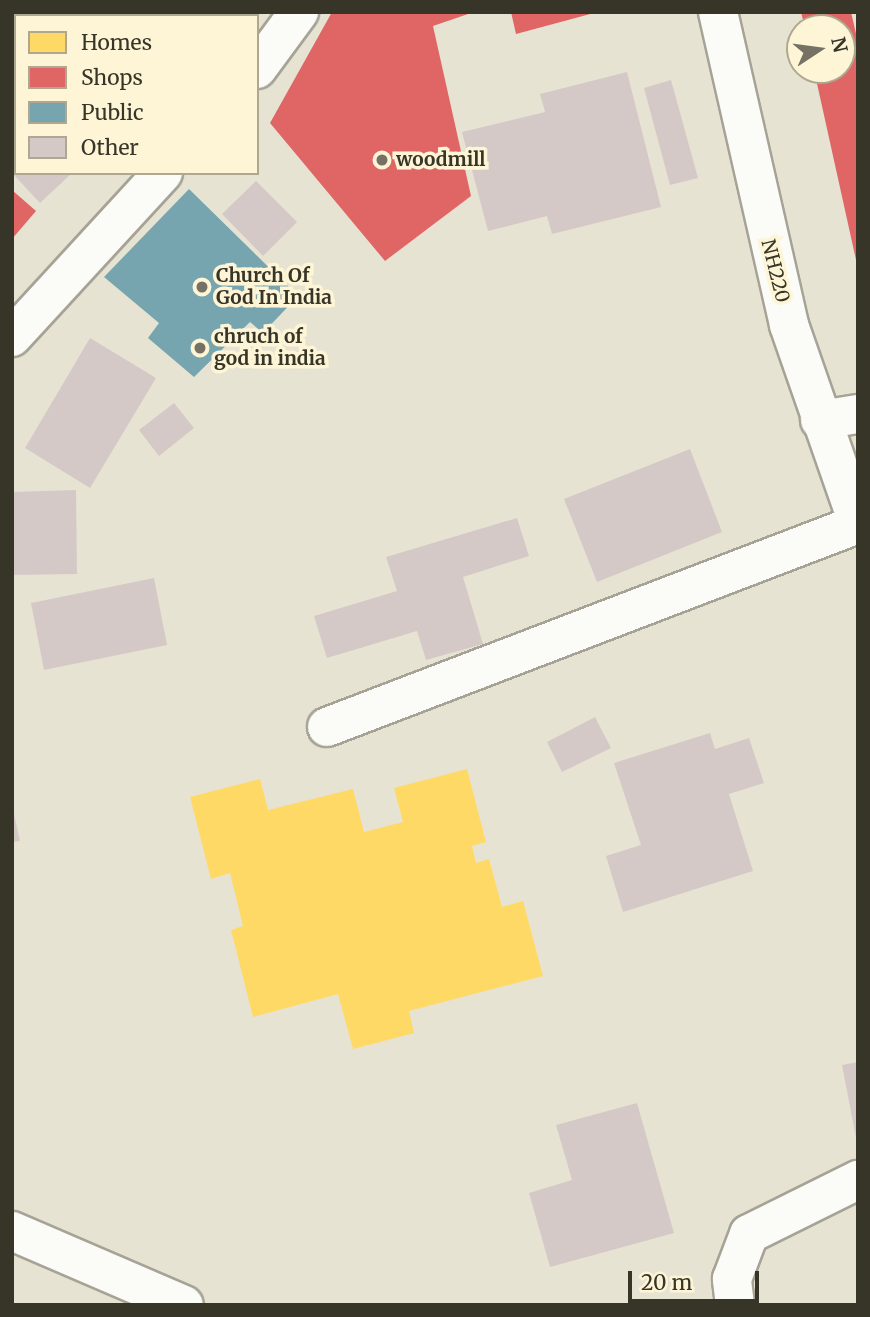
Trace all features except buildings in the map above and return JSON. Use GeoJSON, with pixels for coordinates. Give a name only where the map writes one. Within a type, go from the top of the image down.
{"type":"FeatureCollection","features":[{"type":"Feature","properties":{"kind":"main road"},"geometry":{"type":"LineString","coordinates":[[259,66],[299,12]]}},
{"type":"Feature","properties":{"kind":"main road","name":"NH220"},"geometry":{"type":"LineString","coordinates":[[718,12],[769,253],[820,420],[858,524]]}},
{"type":"Feature","properties":{"kind":"main road"},"geometry":{"type":"LineString","coordinates":[[12,337],[161,175]]}},
{"type":"Feature","properties":{"kind":"main road"},"geometry":{"type":"LineString","coordinates":[[820,420],[858,414]]}},
{"type":"Feature","properties":{"kind":"main road"},"geometry":{"type":"LineString","coordinates":[[327,727],[858,524]]}},
{"type":"Feature","properties":{"kind":"main road"},"geometry":{"type":"LineString","coordinates":[[735,1305],[732,1279],[749,1234],[858,1181]]}},
{"type":"Feature","properties":{"kind":"main road"},"geometry":{"type":"LineString","coordinates":[[12,1231],[184,1305]]}},
{"type":"Feature","properties":{"kind":"place","name":"woodmill"},"geometry":{"type":"Point","coordinates":[382,160]}},
{"type":"Feature","properties":{"kind":"place","name":"Church Of God In India"},"geometry":{"type":"Point","coordinates":[202,287]}},
{"type":"Feature","properties":{"kind":"place","name":"chruch of god in india"},"geometry":{"type":"Point","coordinates":[200,348]}}]}
